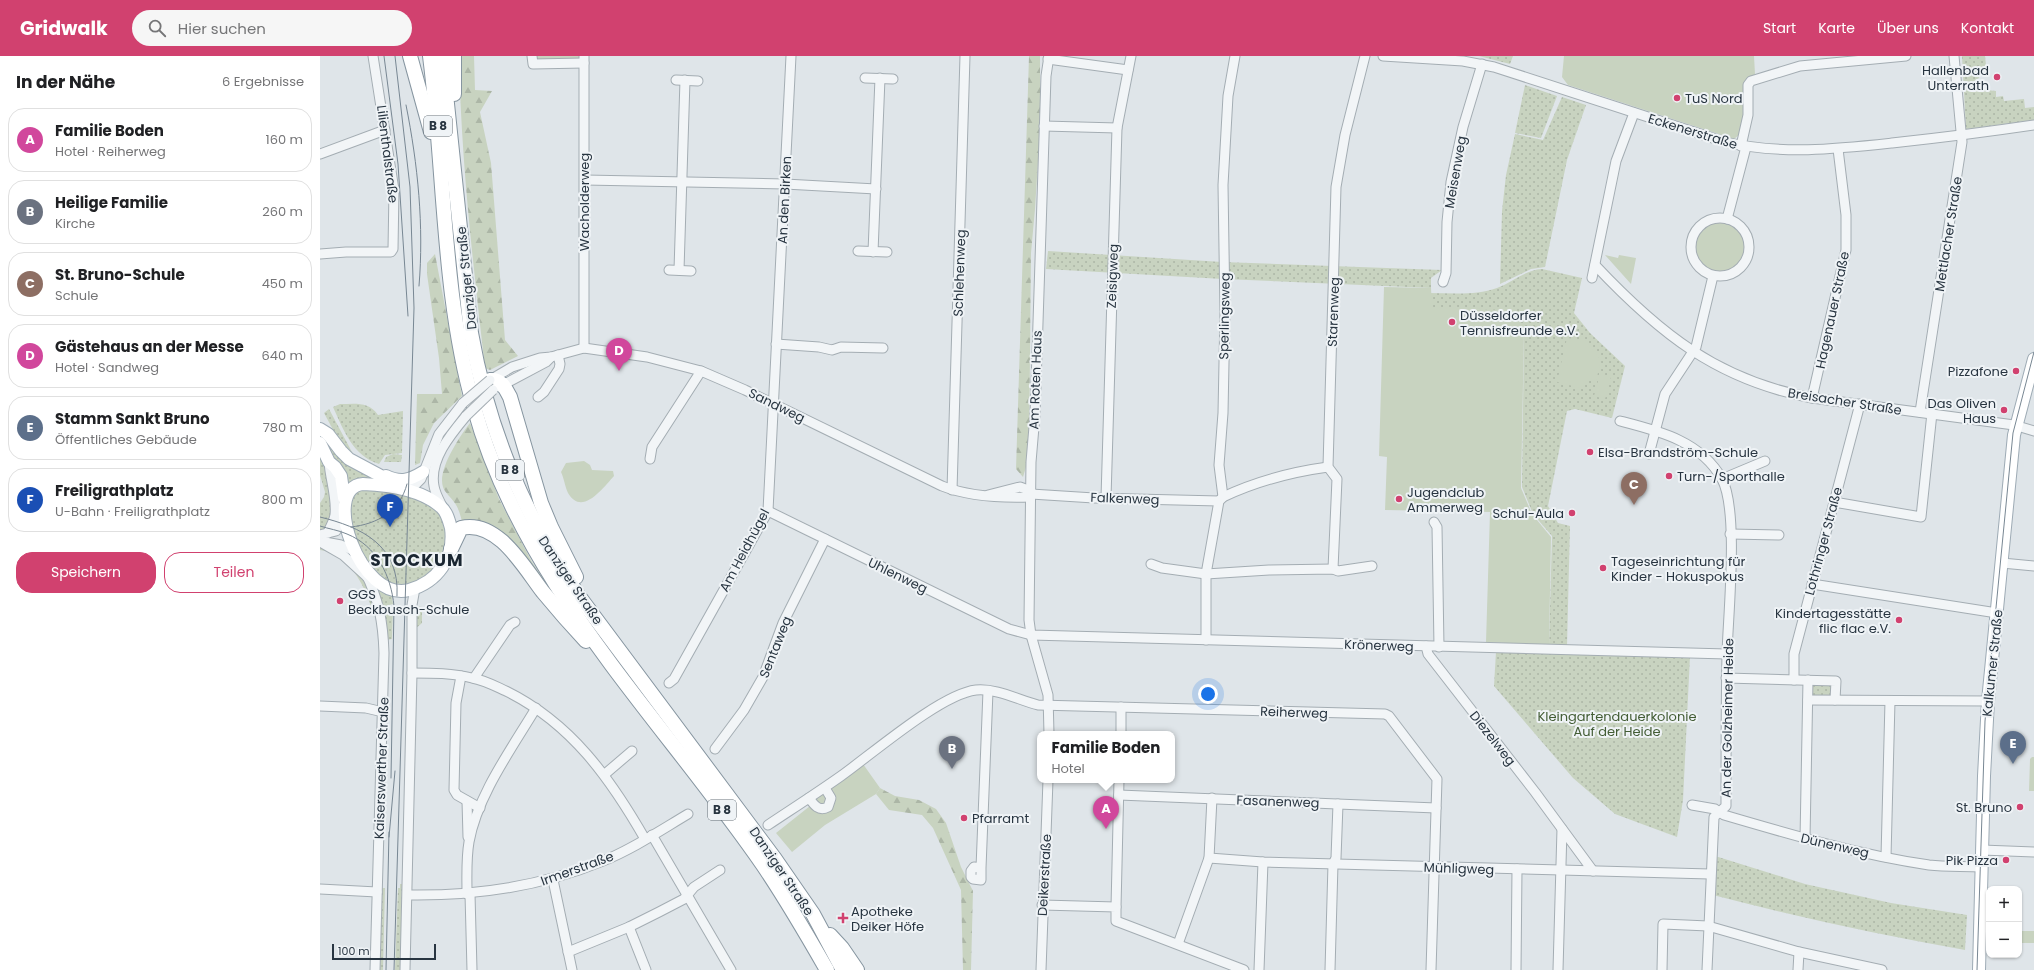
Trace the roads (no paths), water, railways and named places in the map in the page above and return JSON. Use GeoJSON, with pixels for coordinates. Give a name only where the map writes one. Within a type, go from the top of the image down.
{"type":"FeatureCollection","features":[{"type":"Feature","properties":{"kind":"highway"},"geometry":{"type":"LineString","coordinates":[[410,56],[440,167]]}},
{"type":"Feature","properties":{"kind":"highway","name":"Danziger Straße"},"geometry":{"type":"LineString","coordinates":[[430,56],[454,304],[461,350],[474,409],[486,446],[503,488],[534,551],[608,657],[763,865],[827,970]]}},
{"type":"Feature","properties":{"kind":"highway","name":"Danziger Straße"},"geometry":{"type":"LineString","coordinates":[[442,56],[452,136],[466,294],[471,333],[482,385],[500,445],[534,522],[555,560],[578,595],[737,806],[813,914],[843,970]]}},
{"type":"Feature","properties":{"kind":"highway"},"geometry":{"type":"LineString","coordinates":[[452,136],[454,56]]}},
{"type":"Feature","properties":{"kind":"highway"},"geometry":{"type":"LineString","coordinates":[[495,385],[516,418],[541,503],[565,557],[578,581],[578,595]]}},
{"type":"Feature","properties":{"kind":"highway"},"geometry":{"type":"LineString","coordinates":[[451,549],[461,528],[469,527],[484,531],[504,542],[514,552],[542,592],[573,627],[594,649],[608,657]]}},
{"type":"Feature","properties":{"kind":"highway"},"geometry":{"type":"LineString","coordinates":[[813,914],[842,948],[857,970]]}},
{"type":"Feature","properties":{"kind":"main road","name":"Kalkumer Straße"},"geometry":{"type":"LineString","coordinates":[[1979,970],[1985,738],[1988,701],[2016,425],[2034,359]]}},
{"type":"Feature","properties":{"kind":"main road"},"geometry":{"type":"LineString","coordinates":[[320,429],[328,434],[340,451],[397,488]]}},
{"type":"Feature","properties":{"kind":"main road"},"geometry":{"type":"LineString","coordinates":[[320,443],[329,462],[335,466],[341,476],[343,504],[345,527],[354,551],[365,573],[388,589],[403,591],[415,588],[436,575],[443,567],[451,549],[450,524],[442,508],[421,496],[397,488],[357,484],[351,487],[343,504]]}},
{"type":"Feature","properties":{"kind":"main road"},"geometry":{"type":"LineString","coordinates":[[379,475],[404,480],[423,472]]}},
{"type":"Feature","properties":{"kind":"street","name":"Lilienthalstraße"},"geometry":{"type":"LineString","coordinates":[[320,254],[346,252],[391,252],[395,209],[374,56]]}},
{"type":"Feature","properties":{"kind":"street"},"geometry":{"type":"LineString","coordinates":[[532,56],[533,64],[584,60]]}},
{"type":"Feature","properties":{"kind":"street","name":"An den Birken"},"geometry":{"type":"LineString","coordinates":[[773,403],[791,56]]}},
{"type":"Feature","properties":{"kind":"street","name":"Schlehenweg"},"geometry":{"type":"LineString","coordinates":[[952,490],[965,56]]}},
{"type":"Feature","properties":{"kind":"street","name":"Zeisigweg"},"geometry":{"type":"LineString","coordinates":[[1106,498],[1117,128],[1132,56]]}},
{"type":"Feature","properties":{"kind":"street","name":"Sperlingsweg"},"geometry":{"type":"LineString","coordinates":[[1206,640],[1206,574],[1221,499],[1219,465],[1223,412],[1225,312],[1222,186],[1228,96],[1235,56]]}},
{"type":"Feature","properties":{"kind":"street","name":"Starenweg"},"geometry":{"type":"LineString","coordinates":[[1333,569],[1337,480],[1328,467],[1336,187],[1345,135],[1365,56]]}},
{"type":"Feature","properties":{"kind":"street","name":"Eckenerstraße"},"geometry":{"type":"LineString","coordinates":[[1383,56],[1454,60],[1482,64],[1743,146],[1801,151],[1838,149],[1961,136],[2034,125]]}},
{"type":"Feature","properties":{"kind":"street"},"geometry":{"type":"LineString","coordinates":[[1727,219],[1743,146],[1748,110],[1748,85],[1751,80],[1800,66],[1906,56]]}},
{"type":"Feature","properties":{"kind":"street","name":"Mettlacher Straße"},"geometry":{"type":"LineString","coordinates":[[1920,412],[1962,142],[1954,56]]}},
{"type":"Feature","properties":{"kind":"street","name":"Am Roten Haus"},"geometry":{"type":"LineString","coordinates":[[1031,635],[1029,620],[1031,462],[1035,415],[1044,126],[1048,58],[1128,70]]}},
{"type":"Feature","properties":{"kind":"street","name":"Wacholderweg"},"geometry":{"type":"LineString","coordinates":[[584,60],[584,348]]}},
{"type":"Feature","properties":{"kind":"street","name":"Meisenweg"},"geometry":{"type":"LineString","coordinates":[[1443,282],[1446,273],[1447,222],[1451,182],[1463,127],[1482,64]]}},
{"type":"Feature","properties":{"kind":"street"},"geometry":{"type":"LineString","coordinates":[[865,78],[893,79]]}},
{"type":"Feature","properties":{"kind":"street"},"geometry":{"type":"LineString","coordinates":[[873,252],[880,78]]}},
{"type":"Feature","properties":{"kind":"street"},"geometry":{"type":"LineString","coordinates":[[679,270],[682,182],[681,80],[698,81]]}},
{"type":"Feature","properties":{"kind":"street"},"geometry":{"type":"LineString","coordinates":[[1592,278],[1616,161],[1634,113]]}},
{"type":"Feature","properties":{"kind":"street"},"geometry":{"type":"LineString","coordinates":[[1044,126],[1117,128]]}},
{"type":"Feature","properties":{"kind":"street"},"geometry":{"type":"LineString","coordinates":[[320,154],[385,130]]}},
{"type":"Feature","properties":{"kind":"street","name":"Hagenauer Straße"},"geometry":{"type":"LineString","coordinates":[[1812,398],[1846,250],[1846,215],[1838,149]]}},
{"type":"Feature","properties":{"kind":"street"},"geometry":{"type":"LineString","coordinates":[[585,180],[785,184],[876,189]]}},
{"type":"Feature","properties":{"kind":"street"},"geometry":{"type":"LineString","coordinates":[[1718,218],[1727,219],[1742,227],[1747,234],[1749,242],[1749,255],[1743,266],[1737,272],[1721,277],[1713,276],[1704,272],[1693,258],[1692,240],[1695,232],[1705,222],[1718,218]]}},
{"type":"Feature","properties":{"kind":"street"},"geometry":{"type":"LineString","coordinates":[[858,251],[887,252]]}},
{"type":"Feature","properties":{"kind":"street","name":"Breisacher Straße"},"geometry":{"type":"LineString","coordinates":[[1595,265],[1643,314],[1692,351],[1750,381],[1812,398],[2016,425],[2034,431]]}},
{"type":"Feature","properties":{"kind":"street"},"geometry":{"type":"LineString","coordinates":[[669,270],[691,271]]}},
{"type":"Feature","properties":{"kind":"street"},"geometry":{"type":"LineString","coordinates":[[1649,454],[1665,394],[1696,347],[1713,276]]}},
{"type":"Feature","properties":{"kind":"street"},"geometry":{"type":"LineString","coordinates":[[776,344],[819,347],[832,350],[841,347],[884,348]]}},
{"type":"Feature","properties":{"kind":"street","name":"Sandweg"},"geometry":{"type":"LineString","coordinates":[[442,508],[434,488],[433,476],[444,446],[466,416],[512,367],[540,358],[555,356],[584,348],[647,357],[701,371],[773,403],[952,490],[988,495],[998,498],[1031,494]]}},
{"type":"Feature","properties":{"kind":"street"},"geometry":{"type":"LineString","coordinates":[[538,397],[544,392],[559,369],[560,364],[555,356]]}},
{"type":"Feature","properties":{"kind":"street","name":"Sandweg"},"geometry":{"type":"LineString","coordinates":[[397,488],[413,487],[421,479],[439,434],[463,403],[495,385],[546,362],[555,356]]}},
{"type":"Feature","properties":{"kind":"street"},"geometry":{"type":"LineString","coordinates":[[650,459],[652,447],[701,371]]}},
{"type":"Feature","properties":{"kind":"street","name":"Am Heidhügel"},"geometry":{"type":"LineString","coordinates":[[669,683],[674,679],[768,510],[773,403]]}},
{"type":"Feature","properties":{"kind":"street","name":"Lothringer Straße"},"geometry":{"type":"LineString","coordinates":[[1794,680],[1794,654],[1860,404]]}},
{"type":"Feature","properties":{"kind":"street"},"geometry":{"type":"LineString","coordinates":[[1834,502],[1921,517],[1932,413]]}},
{"type":"Feature","properties":{"kind":"street","name":"An der Golzheimer Heide"},"geometry":{"type":"LineString","coordinates":[[1620,421],[1655,430],[1682,442],[1701,453],[1722,479],[1729,502],[1730,534],[1726,678],[1726,806],[1714,817],[1710,874],[1707,970]]}},
{"type":"Feature","properties":{"kind":"street"},"geometry":{"type":"LineString","coordinates":[[1722,479],[1765,461]]}},
{"type":"Feature","properties":{"kind":"street"},"geometry":{"type":"LineString","coordinates":[[323,538],[334,520],[335,510],[333,478],[329,462]]}},
{"type":"Feature","properties":{"kind":"street"},"geometry":{"type":"LineString","coordinates":[[1031,462],[1027,467],[1024,482],[1020,487],[1031,494]]}},
{"type":"Feature","properties":{"kind":"street","name":"Falkenweg"},"geometry":{"type":"LineString","coordinates":[[1031,494],[1106,498],[1221,499],[1259,481],[1294,472],[1328,467]]}},
{"type":"Feature","properties":{"kind":"street","name":"Sandweg"},"geometry":{"type":"LineString","coordinates":[[988,495],[1020,487]]}},
{"type":"Feature","properties":{"kind":"street"},"geometry":{"type":"LineString","coordinates":[[323,538],[333,533],[339,527],[343,504]]}},
{"type":"Feature","properties":{"kind":"street","name":"Uhlenweg"},"geometry":{"type":"LineString","coordinates":[[768,510],[1009,629],[1031,635]]}},
{"type":"Feature","properties":{"kind":"street"},"geometry":{"type":"LineString","coordinates":[[1434,522],[1437,527],[1439,647]]}},
{"type":"Feature","properties":{"kind":"street"},"geometry":{"type":"LineString","coordinates":[[1730,534],[1779,535]]}},
{"type":"Feature","properties":{"kind":"street"},"geometry":{"type":"LineString","coordinates":[[323,538],[354,551]]}},
{"type":"Feature","properties":{"kind":"street","name":"Kaiserswerther Straße"},"geometry":{"type":"LineString","coordinates":[[323,538],[365,573],[375,592],[383,626],[383,712],[375,970]]}},
{"type":"Feature","properties":{"kind":"street","name":"Sentaweg"},"geometry":{"type":"LineString","coordinates":[[714,749],[744,710],[763,677],[784,623],[825,539]]}},
{"type":"Feature","properties":{"kind":"street"},"geometry":{"type":"LineString","coordinates":[[2002,563],[2034,566]]}},
{"type":"Feature","properties":{"kind":"street"},"geometry":{"type":"LineString","coordinates":[[1151,564],[1162,568],[1206,574],[1269,570],[1333,569],[1338,571],[1372,566]]}},
{"type":"Feature","properties":{"kind":"street"},"geometry":{"type":"LineString","coordinates":[[1812,584],[1997,613]]}},
{"type":"Feature","properties":{"kind":"street"},"geometry":{"type":"LineString","coordinates":[[405,970],[408,894],[412,605],[415,588]]}},
{"type":"Feature","properties":{"kind":"street"},"geometry":{"type":"LineString","coordinates":[[474,678],[510,625],[515,622]]}},
{"type":"Feature","properties":{"kind":"street"},"geometry":{"type":"LineString","coordinates":[[1031,635],[1044,675],[1050,705],[1049,731]]}},
{"type":"Feature","properties":{"kind":"street","name":"Krönerweg"},"geometry":{"type":"LineString","coordinates":[[1031,635],[1727,654]]}},
{"type":"Feature","properties":{"kind":"street","name":"Diezelweg"},"geometry":{"type":"LineString","coordinates":[[1426,646],[1428,654],[1593,871]]}},
{"type":"Feature","properties":{"kind":"street"},"geometry":{"type":"LineString","coordinates":[[412,673],[474,678],[515,696],[536,708],[572,739],[605,774],[688,894],[731,970]]}},
{"type":"Feature","properties":{"kind":"street"},"geometry":{"type":"LineString","coordinates":[[461,676],[456,704],[454,790],[457,795],[480,808]]}},
{"type":"Feature","properties":{"kind":"street"},"geometry":{"type":"LineString","coordinates":[[1726,678],[1836,681],[1835,700]]}},
{"type":"Feature","properties":{"kind":"street"},"geometry":{"type":"LineString","coordinates":[[1804,839],[1808,680]]}},
{"type":"Feature","properties":{"kind":"street","name":"Reiherweg"},"geometry":{"type":"LineString","coordinates":[[768,825],[824,788],[940,705],[967,692],[978,690],[988,691],[1038,705],[1385,714],[1389,716],[1437,778],[1436,808]]}},
{"type":"Feature","properties":{"kind":"street"},"geometry":{"type":"LineString","coordinates":[[981,868],[988,691]]}},
{"type":"Feature","properties":{"kind":"street"},"geometry":{"type":"LineString","coordinates":[[1808,700],[1988,701]]}},
{"type":"Feature","properties":{"kind":"street"},"geometry":{"type":"LineString","coordinates":[[1886,857],[1890,701]]}},
{"type":"Feature","properties":{"kind":"street"},"geometry":{"type":"LineString","coordinates":[[320,706],[366,708],[383,712]]}},
{"type":"Feature","properties":{"kind":"street"},"geometry":{"type":"LineString","coordinates":[[1121,707],[1121,731]]}},
{"type":"Feature","properties":{"kind":"street"},"geometry":{"type":"LineString","coordinates":[[469,843],[480,808],[494,779],[536,708]]}},
{"type":"Feature","properties":{"kind":"street"},"geometry":{"type":"LineString","coordinates":[[605,774],[632,751]]}},
{"type":"Feature","properties":{"kind":"street","name":"Deikerstraße"},"geometry":{"type":"LineString","coordinates":[[1041,970],[1042,905],[1045,878],[1048,783]]}},
{"type":"Feature","properties":{"kind":"street"},"geometry":{"type":"LineString","coordinates":[[1119,783],[1116,921],[1244,970]]}},
{"type":"Feature","properties":{"kind":"street"},"geometry":{"type":"LineString","coordinates":[[809,798],[818,808],[825,809],[828,807],[831,798],[824,788]]}},
{"type":"Feature","properties":{"kind":"street","name":"Fasanenweg"},"geometry":{"type":"LineString","coordinates":[[1119,794],[1436,808]]}},
{"type":"Feature","properties":{"kind":"street"},"geometry":{"type":"LineString","coordinates":[[1178,944],[1209,858],[1212,798]]}},
{"type":"Feature","properties":{"kind":"street"},"geometry":{"type":"LineString","coordinates":[[467,801],[467,832],[469,843],[468,894],[472,970]]}},
{"type":"Feature","properties":{"kind":"street"},"geometry":{"type":"LineString","coordinates":[[1330,970],[1333,864],[1336,858],[1338,804]]}},
{"type":"Feature","properties":{"kind":"street","name":"Dünenweg"},"geometry":{"type":"LineString","coordinates":[[1692,805],[1714,809],[1719,812],[1804,839],[1886,857],[1930,865],[1981,867]]}},
{"type":"Feature","properties":{"kind":"street"},"geometry":{"type":"LineString","coordinates":[[1431,970],[1436,808]]}},
{"type":"Feature","properties":{"kind":"street","name":"Irmerstraße"},"geometry":{"type":"LineString","coordinates":[[408,894],[468,894],[517,888],[553,880],[604,861],[688,814]]}},
{"type":"Feature","properties":{"kind":"street"},"geometry":{"type":"LineString","coordinates":[[1558,970],[1562,829]]}},
{"type":"Feature","properties":{"kind":"street"},"geometry":{"type":"LineString","coordinates":[[1982,850],[2034,852]]}},
{"type":"Feature","properties":{"kind":"street","name":"Mühligweg"},"geometry":{"type":"LineString","coordinates":[[1209,858],[1263,862],[1710,874]]}},
{"type":"Feature","properties":{"kind":"street"},"geometry":{"type":"LineString","coordinates":[[1259,970],[1263,862]]}},
{"type":"Feature","properties":{"kind":"street"},"geometry":{"type":"LineString","coordinates":[[1516,970],[1517,869]]}},
{"type":"Feature","properties":{"kind":"street"},"geometry":{"type":"LineString","coordinates":[[568,952],[628,927],[684,899],[694,887],[720,870]]}},
{"type":"Feature","properties":{"kind":"street"},"geometry":{"type":"LineString","coordinates":[[553,880],[572,970]]}},
{"type":"Feature","properties":{"kind":"street"},"geometry":{"type":"LineString","coordinates":[[320,889],[377,892]]}},
{"type":"Feature","properties":{"kind":"street"},"geometry":{"type":"LineString","coordinates":[[1042,905],[1116,907]]}},
{"type":"Feature","properties":{"kind":"street"},"geometry":{"type":"LineString","coordinates":[[1662,970],[1663,924],[1708,926],[1799,952],[1882,970]]}},
{"type":"Feature","properties":{"kind":"street"},"geometry":{"type":"LineString","coordinates":[[628,927],[646,970]]}},
{"type":"Feature","properties":{"kind":"street"},"geometry":{"type":"LineString","coordinates":[[1798,970],[1799,952]]}},
{"type":"Feature","properties":{"kind":"tram line"},"geometry":{"type":"LineString","coordinates":[[384,56],[398,164],[408,316]]}},
{"type":"Feature","properties":{"kind":"tram line"},"geometry":{"type":"LineString","coordinates":[[394,970],[414,308],[410,187],[395,56]]}},
{"type":"Feature","properties":{"kind":"tram line"},"geometry":{"type":"LineString","coordinates":[[406,105],[414,150],[419,196],[421,241],[419,286]]}},
{"type":"Feature","properties":{"kind":"tram line"},"geometry":{"type":"LineString","coordinates":[[1977,970],[1985,721],[2013,433],[2034,352]]}},
{"type":"Feature","properties":{"kind":"tram line"},"geometry":{"type":"LineString","coordinates":[[351,527],[370,523],[379,519],[393,509],[399,502],[407,484]]}},
{"type":"Feature","properties":{"kind":"tram line"},"geometry":{"type":"LineString","coordinates":[[320,517],[350,526],[375,541],[385,551],[392,564],[396,578],[397,596]]}},
{"type":"Feature","properties":{"kind":"tram line"},"geometry":{"type":"LineString","coordinates":[[320,526],[340,531],[358,539],[367,546],[381,563],[390,584],[394,606],[391,778]]}},
{"type":"Feature","properties":{"kind":"tram line"},"geometry":{"type":"LineString","coordinates":[[389,837],[395,771]]}},
{"type":"Feature","properties":{"kind":"tram line"},"geometry":{"type":"LineString","coordinates":[[386,970],[389,832]]}},
{"type":"Feature","properties":{"kind":"place","name":"Hallenbad Unterrath"},"geometry":{"type":"Point","coordinates":[1997,77]}},
{"type":"Feature","properties":{"kind":"place","name":"TuS Nord"},"geometry":{"type":"Point","coordinates":[1677,98]}},
{"type":"Feature","properties":{"kind":"place","name":"Düsseldorfer Tennisfreunde e.V."},"geometry":{"type":"Point","coordinates":[1452,322]}},
{"type":"Feature","properties":{"kind":"place","name":"Gästehaus an der Messe"},"geometry":{"type":"Point","coordinates":[619,371]}},
{"type":"Feature","properties":{"kind":"place","name":"Pizzafone"},"geometry":{"type":"Point","coordinates":[2016,371]}},
{"type":"Feature","properties":{"kind":"place","name":"Das Oliven Haus"},"geometry":{"type":"Point","coordinates":[2004,410]}},
{"type":"Feature","properties":{"kind":"place","name":"Elsa-Brandström-Schule"},"geometry":{"type":"Point","coordinates":[1590,452]}},
{"type":"Feature","properties":{"kind":"place","name":"Turn-/Sporthalle"},"geometry":{"type":"Point","coordinates":[1669,476]}},
{"type":"Feature","properties":{"kind":"place","name":"Jugendclub Ammerweg"},"geometry":{"type":"Point","coordinates":[1399,499]}},
{"type":"Feature","properties":{"kind":"place","name":"St. Bruno-Schule"},"geometry":{"type":"Point","coordinates":[1634,505]}},
{"type":"Feature","properties":{"kind":"place","name":"Schul-Aula"},"geometry":{"type":"Point","coordinates":[1572,513]}},
{"type":"Feature","properties":{"kind":"place","name":"Freiligrathplatz"},"geometry":{"type":"Point","coordinates":[390,527]}},
{"type":"Feature","properties":{"kind":"place","name":"Tageseinrichtung für Kinder - Hokuspokus"},"geometry":{"type":"Point","coordinates":[1603,568]}},
{"type":"Feature","properties":{"kind":"place","name":"GGS Beckbusch-Schule"},"geometry":{"type":"Point","coordinates":[340,601]}},
{"type":"Feature","properties":{"kind":"place","name":"Kindertagesstätte flic flac e.V."},"geometry":{"type":"Point","coordinates":[1899,620]}},
{"type":"Feature","properties":{"kind":"place","name":"Stamm Sankt Bruno"},"geometry":{"type":"Point","coordinates":[2013,764]}},
{"type":"Feature","properties":{"kind":"place","name":"Heilige Familie"},"geometry":{"type":"Point","coordinates":[952,769]}},
{"type":"Feature","properties":{"kind":"place","name":"St. Bruno"},"geometry":{"type":"Point","coordinates":[2020,807]}},
{"type":"Feature","properties":{"kind":"place","name":"Pfarramt"},"geometry":{"type":"Point","coordinates":[964,818]}},
{"type":"Feature","properties":{"kind":"place","name":"Familie Boden"},"geometry":{"type":"Point","coordinates":[1106,829]}},
{"type":"Feature","properties":{"kind":"place","name":"Pik Pizza"},"geometry":{"type":"Point","coordinates":[2006,860]}},
{"type":"Feature","properties":{"kind":"place","name":"Apotheke Deiker Höfe"},"geometry":{"type":"Point","coordinates":[843,918]}},
{"type":"Feature","properties":{"kind":"district","name":"STOCKUM"},"geometry":{"type":"Point","coordinates":[417,560]}},
{"type":"Feature","properties":{"kind":"park label","name":"Kleingartendauerkolonie Auf der Heide"},"geometry":{"type":"Point","coordinates":[1617,724]}}]}
